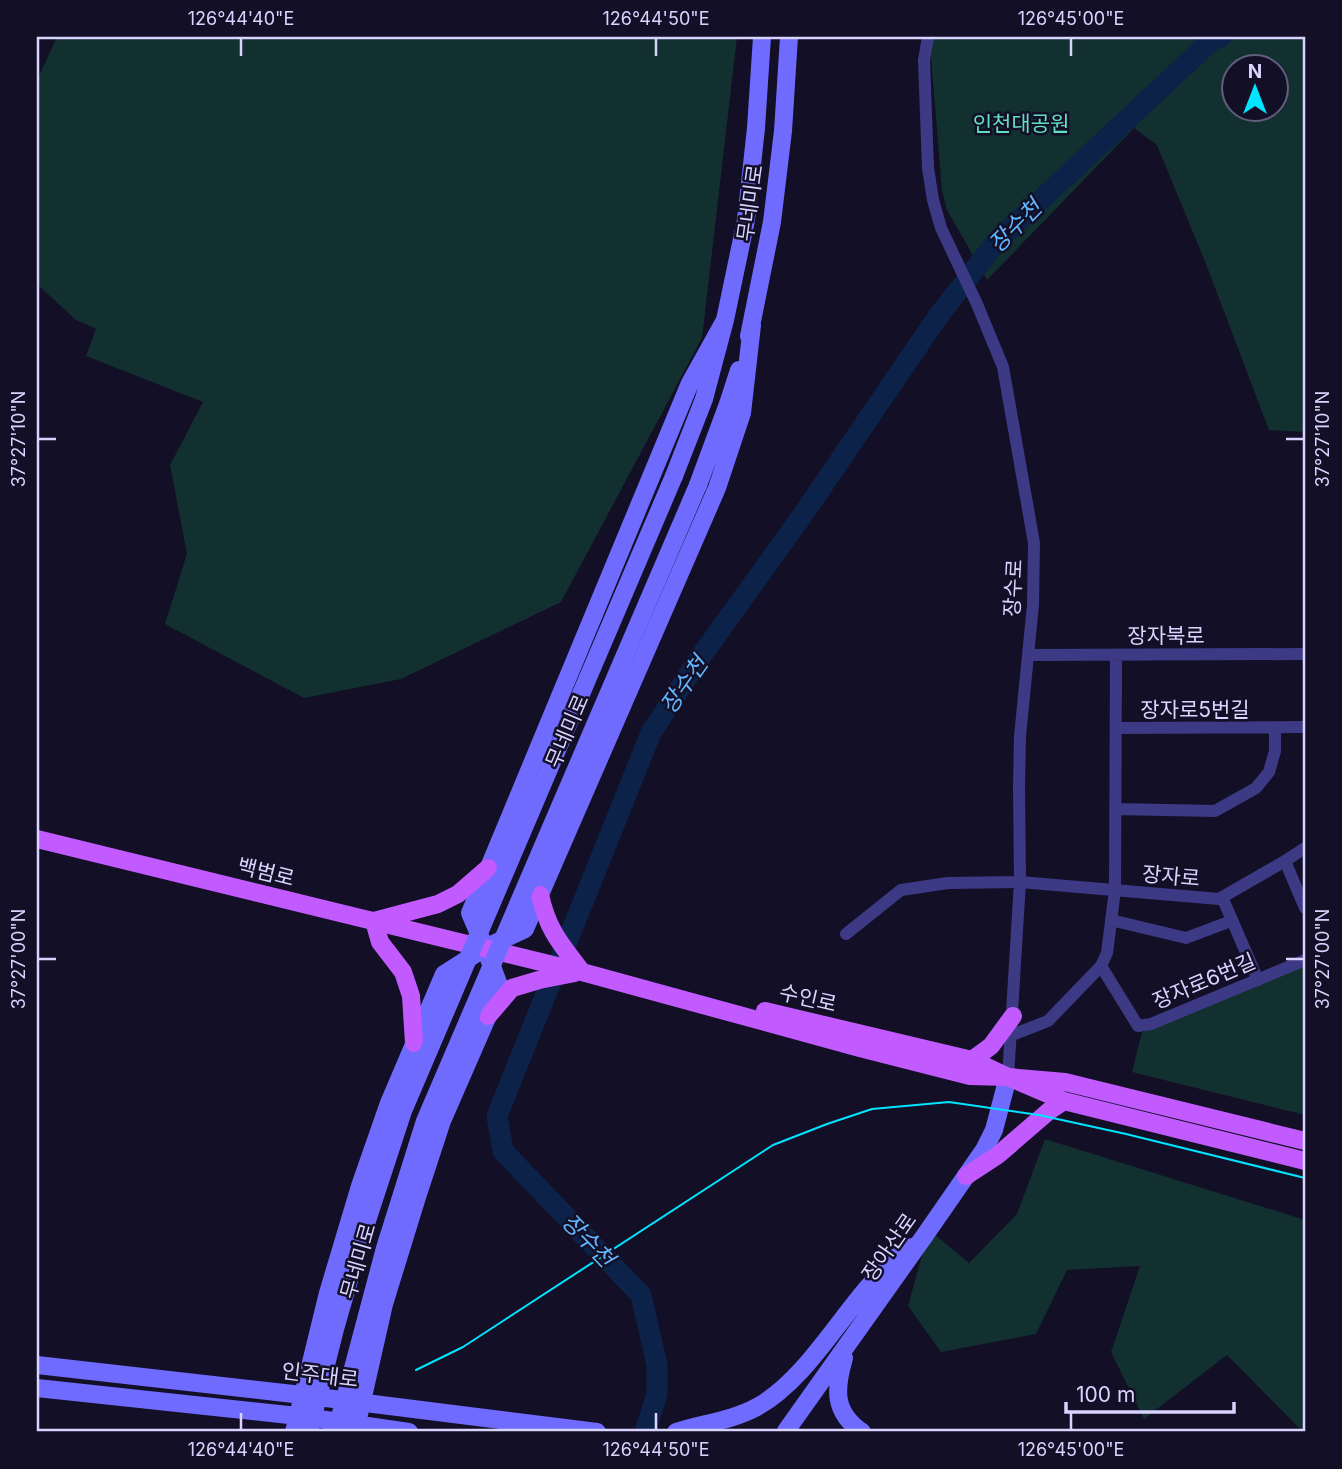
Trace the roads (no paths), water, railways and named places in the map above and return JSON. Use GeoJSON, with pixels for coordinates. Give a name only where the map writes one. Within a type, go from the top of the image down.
{"type":"FeatureCollection","features":[{"type":"Feature","properties":{"kind":"main road","name":"무네미로"},"geometry":{"type":"LineString","coordinates":[[309,1432],[360,1242],[403,1111],[674,476],[704,399],[725,320],[746,219],[757,128],[762,37]]}},
{"type":"Feature","properties":{"kind":"main road","name":"무네미로"},"geometry":{"type":"LineString","coordinates":[[336,1432],[385,1248],[425,1121],[698,485],[728,404],[752,325],[772,222],[783,131],[789,37]]}},
{"type":"Feature","properties":{"kind":"main road"},"geometry":{"type":"LineString","coordinates":[[356,1429],[384,1304],[416,1197],[442,1121],[500,988],[470,913],[690,383],[725,320]]}},
{"type":"Feature","properties":{"kind":"main road"},"geometry":{"type":"LineString","coordinates":[[296,1424],[328,1293],[360,1186],[389,1103],[444,974],[485,948],[526,929],[717,488],[742,413],[752,325]]}},
{"type":"Feature","properties":{"kind":"main road","name":"백범로"},"geometry":{"type":"LineString","coordinates":[[37,839],[485,948]]}},
{"type":"Feature","properties":{"kind":"main road"},"geometry":{"type":"LineString","coordinates":[[414,1043],[411,996],[403,972],[380,942],[374,921],[438,904],[458,894],[488,869]]}},
{"type":"Feature","properties":{"kind":"main road"},"geometry":{"type":"LineString","coordinates":[[540,895],[544,914],[554,936],[588,974]]}},
{"type":"Feature","properties":{"kind":"main road","name":"수인로"},"geometry":{"type":"LineString","coordinates":[[485,948],[970,1076],[1065,1082],[1305,1141]]}},
{"type":"Feature","properties":{"kind":"main road"},"geometry":{"type":"LineString","coordinates":[[488,1016],[512,988],[539,980],[588,974]]}},
{"type":"Feature","properties":{"kind":"main road","name":"수인로"},"geometry":{"type":"LineString","coordinates":[[588,974],[803,1019],[972,1060],[1064,1101],[1305,1161]]}},
{"type":"Feature","properties":{"kind":"main road"},"geometry":{"type":"LineString","coordinates":[[972,1060],[991,1046],[1013,1016]]}},
{"type":"Feature","properties":{"kind":"main road","name":"장아산로"},"geometry":{"type":"LineString","coordinates":[[786,1431],[984,1150],[995,1130],[1008,1077]]}},
{"type":"Feature","properties":{"kind":"main road"},"geometry":{"type":"LineString","coordinates":[[966,1176],[998,1155],[1064,1101]]}},
{"type":"Feature","properties":{"kind":"main road"},"geometry":{"type":"LineString","coordinates":[[676,1432],[734,1417],[758,1406],[787,1385],[888,1263],[923,1238]]}},
{"type":"Feature","properties":{"kind":"main road"},"geometry":{"type":"LineString","coordinates":[[849,1344],[838,1379],[837,1392],[846,1416],[862,1432]]}},
{"type":"Feature","properties":{"kind":"main road","name":"인주대로"},"geometry":{"type":"LineString","coordinates":[[37,1365],[597,1432]]}},
{"type":"Feature","properties":{"kind":"main road","name":"인주대로"},"geometry":{"type":"LineString","coordinates":[[37,1388],[296,1424],[409,1432]]}},
{"type":"Feature","properties":{"kind":"street","name":"장수로"},"geometry":{"type":"LineString","coordinates":[[928,37],[924,60],[928,168],[933,200],[941,228],[1003,367],[1034,543],[1032,605],[1020,736],[1020,882],[1008,1077]]}},
{"type":"Feature","properties":{"kind":"street","name":"장자북로"},"geometry":{"type":"LineString","coordinates":[[1028,655],[1305,654]]}},
{"type":"Feature","properties":{"kind":"street","name":"장자로5번길"},"geometry":{"type":"LineString","coordinates":[[1115,890],[1116,655]]}},
{"type":"Feature","properties":{"kind":"street","name":"장자로5번길"},"geometry":{"type":"LineString","coordinates":[[1116,728],[1305,727]]}},
{"type":"Feature","properties":{"kind":"street","name":"장자로5번길"},"geometry":{"type":"LineString","coordinates":[[1115,809],[1215,811],[1256,788],[1269,772],[1275,751],[1275,728]]}},
{"type":"Feature","properties":{"kind":"street","name":"장자로"},"geometry":{"type":"LineString","coordinates":[[1020,882],[1219,899],[1305,848]]}},
{"type":"Feature","properties":{"kind":"street"},"geometry":{"type":"LineString","coordinates":[[1285,861],[1305,908]]}},
{"type":"Feature","properties":{"kind":"street"},"geometry":{"type":"LineString","coordinates":[[845,934],[901,890],[948,883],[1020,882]]}},
{"type":"Feature","properties":{"kind":"street"},"geometry":{"type":"LineString","coordinates":[[1012,1035],[1048,1021],[1101,966],[1107,953],[1115,890]]}},
{"type":"Feature","properties":{"kind":"street"},"geometry":{"type":"LineString","coordinates":[[1222,897],[1258,980]]}},
{"type":"Feature","properties":{"kind":"street"},"geometry":{"type":"LineString","coordinates":[[1111,920],[1186,938],[1231,921]]}},
{"type":"Feature","properties":{"kind":"street","name":"장자로6번길"},"geometry":{"type":"LineString","coordinates":[[1101,966],[1138,1026],[1151,1024],[1305,960]]}},
{"type":"Feature","properties":{"kind":"waterway","name":"장수천"},"geometry":{"type":"LineString","coordinates":[[645,1432],[657,1394],[657,1365],[641,1295],[503,1151],[497,1116],[651,733],[699,659],[804,513],[939,315],[997,241],[1212,40],[1221,37]]}},
{"type":"Feature","properties":{"kind":"tram line"},"geometry":{"type":"LineString","coordinates":[[416,1370],[463,1347],[773,1145],[872,1109],[949,1102],[1039,1115],[1305,1178]]}},
{"type":"Feature","properties":{"kind":"park label","name":"인천대공원"},"geometry":{"type":"Point","coordinates":[1021,123]}}]}
